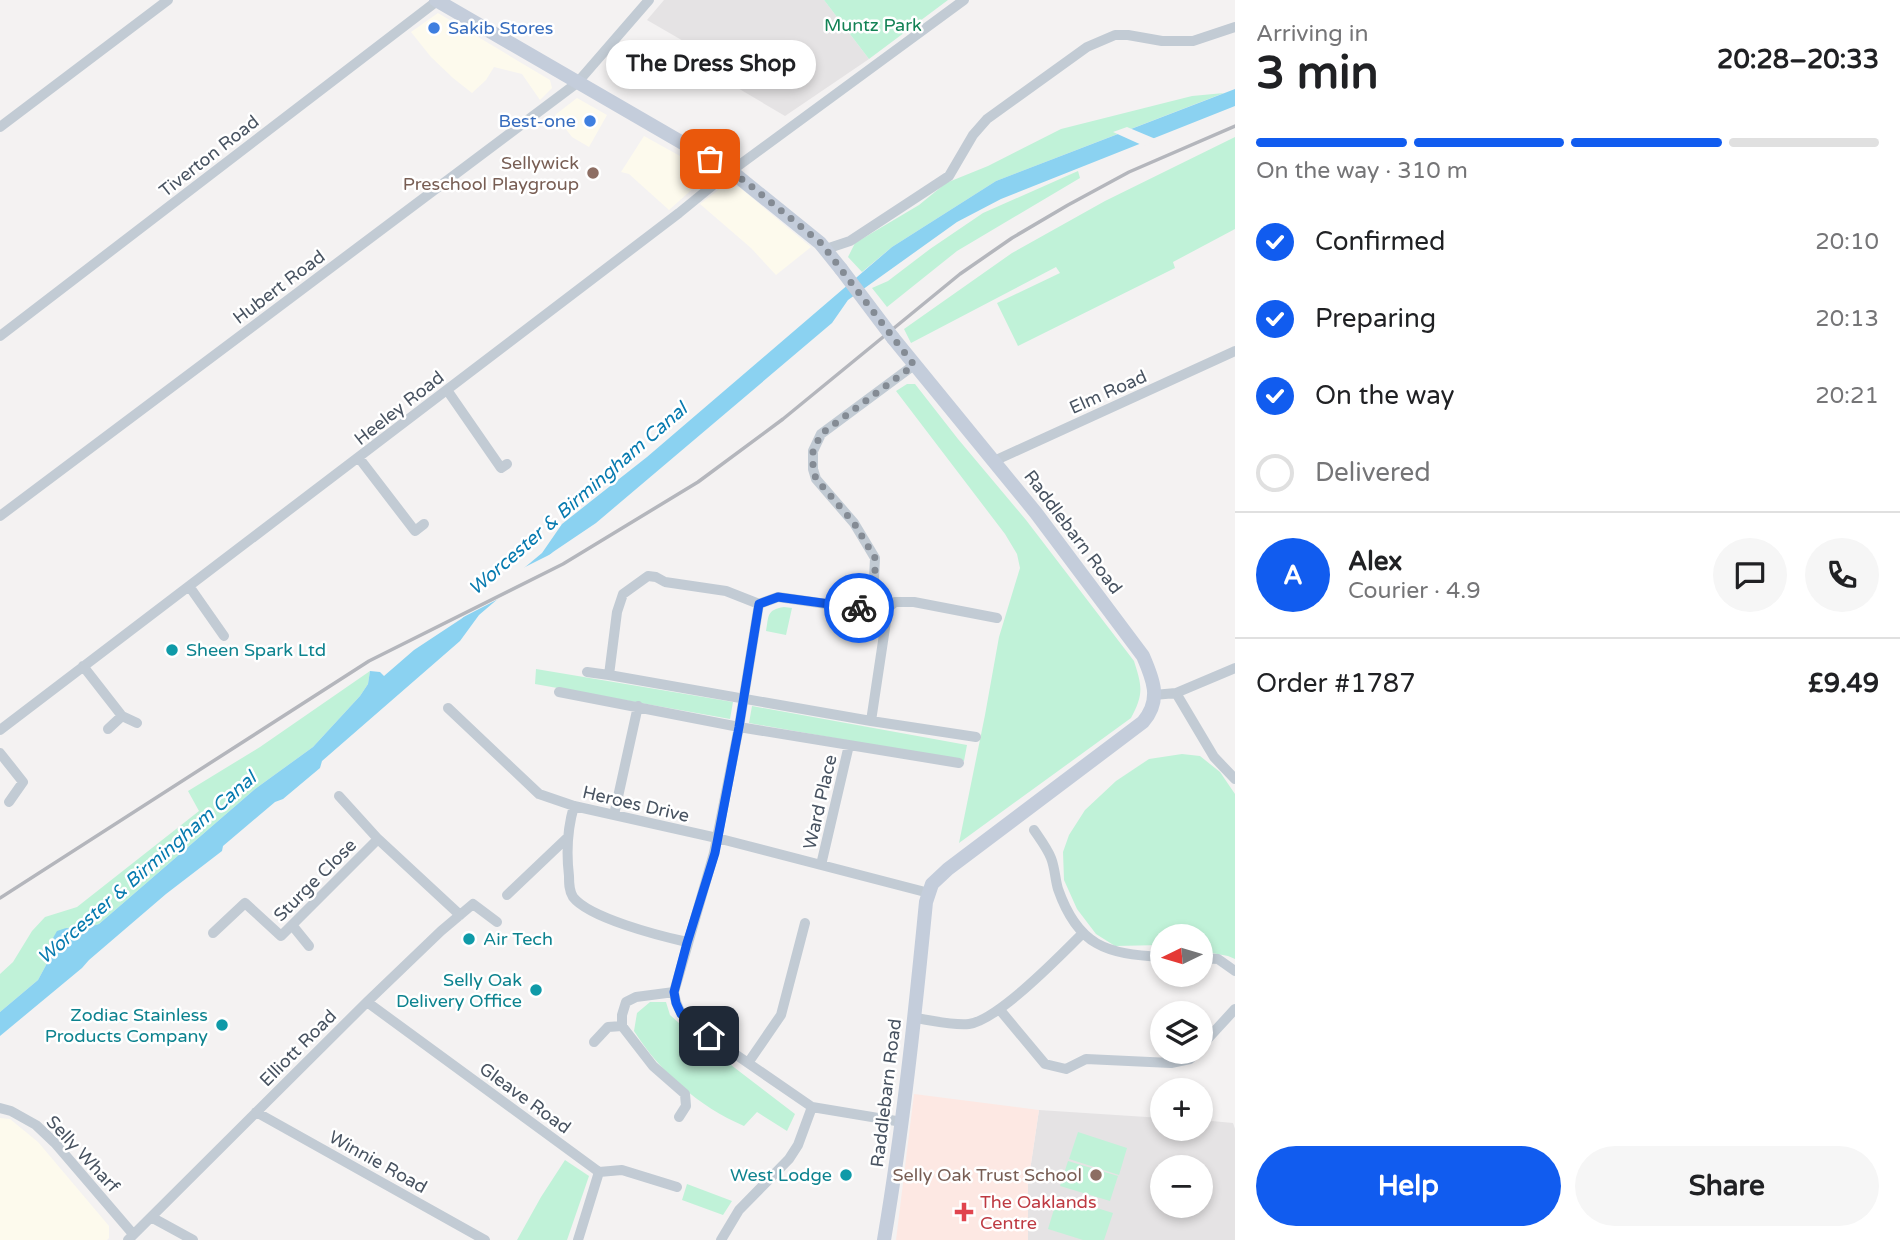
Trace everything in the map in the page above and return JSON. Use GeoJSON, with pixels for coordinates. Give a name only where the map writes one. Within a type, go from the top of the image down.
{"type":"FeatureCollection","features":[{"type":"Feature","properties":{"kind":"street"},"geometry":{"type":"LineString","coordinates":[[0,127],[168,0]]}},
{"type":"Feature","properties":{"kind":"street","name":"Raddlebarn Road"},"geometry":{"type":"LineString","coordinates":[[436,0],[731,171],[826,249],[914,365],[1036,513],[1143,656],[1154,681],[1154,695]]}},
{"type":"Feature","properties":{"kind":"street","name":"Tiverton Road"},"geometry":{"type":"LineString","coordinates":[[0,336],[436,0]]}},
{"type":"Feature","properties":{"kind":"street","name":"Hubert Road"},"geometry":{"type":"LineString","coordinates":[[0,516],[577,83],[649,0]]}},
{"type":"Feature","properties":{"kind":"street","name":"Heeley Road"},"geometry":{"type":"LineString","coordinates":[[0,730],[731,171],[964,0]]}},
{"type":"Feature","properties":{"kind":"street"},"geometry":{"type":"LineString","coordinates":[[826,249],[850,241],[949,176],[973,135],[987,119],[1087,47],[1115,36],[1128,35],[1162,41],[1192,41],[1235,27]]}},
{"type":"Feature","properties":{"kind":"street","name":"Elm Road"},"geometry":{"type":"LineString","coordinates":[[994,461],[1235,351]]}},
{"type":"Feature","properties":{"kind":"street"},"geometry":{"type":"LineString","coordinates":[[609,675],[617,612],[623,594],[648,576],[665,582],[726,591],[759,604],[778,597],[862,609],[873,600],[875,558],[854,523],[816,479],[813,451],[821,434],[914,365]]}},
{"type":"Feature","properties":{"kind":"street"},"geometry":{"type":"LineString","coordinates":[[447,390],[501,468],[507,464]]}},
{"type":"Feature","properties":{"kind":"street"},"geometry":{"type":"LineString","coordinates":[[359,458],[415,531],[424,524]]}},
{"type":"Feature","properties":{"kind":"street"},"geometry":{"type":"LineString","coordinates":[[189,586],[224,636]]}},
{"type":"Feature","properties":{"kind":"street"},"geometry":{"type":"LineString","coordinates":[[873,600],[888,608]]}},
{"type":"Feature","properties":{"kind":"street"},"geometry":{"type":"LineString","coordinates":[[866,720],[888,608],[895,602],[997,618]]}},
{"type":"Feature","properties":{"kind":"street"},"geometry":{"type":"LineString","coordinates":[[759,604],[715,853],[674,992],[676,1003],[681,1014],[690,1023],[812,1107],[902,1122]]}},
{"type":"Feature","properties":{"kind":"street"},"geometry":{"type":"LineString","coordinates":[[83,666],[122,716],[137,723]]}},
{"type":"Feature","properties":{"kind":"street"},"geometry":{"type":"LineString","coordinates":[[929,893],[932,884],[948,869],[1143,722],[1152,712],[1154,695],[1176,693],[1235,667]]}},
{"type":"Feature","properties":{"kind":"street"},"geometry":{"type":"LineString","coordinates":[[587,672],[976,737]]}},
{"type":"Feature","properties":{"kind":"street","name":"Ward Place"},"geometry":{"type":"LineString","coordinates":[[559,692],[739,727],[959,763]]}},
{"type":"Feature","properties":{"kind":"street"},"geometry":{"type":"LineString","coordinates":[[1176,693],[1214,757],[1235,779]]}},
{"type":"Feature","properties":{"kind":"street"},"geometry":{"type":"LineString","coordinates":[[614,815],[638,706]]}},
{"type":"Feature","properties":{"kind":"street","name":"Heroes Drive"},"geometry":{"type":"LineString","coordinates":[[448,708],[539,794],[574,806],[717,838],[929,893]]}},
{"type":"Feature","properties":{"kind":"street"},"geometry":{"type":"LineString","coordinates":[[108,729],[122,716]]}},
{"type":"Feature","properties":{"kind":"street","name":"Ward Place"},"geometry":{"type":"LineString","coordinates":[[821,865],[849,745]]}},
{"type":"Feature","properties":{"kind":"street"},"geometry":{"type":"LineString","coordinates":[[0,753],[23,782],[9,802]]}},
{"type":"Feature","properties":{"kind":"street","name":"Sturge Close"},"geometry":{"type":"LineString","coordinates":[[338,796],[378,839],[460,915]]}},
{"type":"Feature","properties":{"kind":"street"},"geometry":{"type":"LineString","coordinates":[[574,806],[566,853],[571,894],[583,906],[642,931],[687,943]]}},
{"type":"Feature","properties":{"kind":"street"},"geometry":{"type":"LineString","coordinates":[[1034,830],[1051,859],[1065,906],[1083,933],[1098,946],[1115,952],[1150,957]]}},
{"type":"Feature","properties":{"kind":"street"},"geometry":{"type":"LineString","coordinates":[[507,895],[568,837]]}},
{"type":"Feature","properties":{"kind":"street","name":"Sturge Close"},"geometry":{"type":"LineString","coordinates":[[213,933],[245,903],[281,936],[378,839]]}},
{"type":"Feature","properties":{"kind":"street","name":"Raddlebarn Road"},"geometry":{"type":"LineString","coordinates":[[884,1240],[896,1171],[929,893]]}},
{"type":"Feature","properties":{"kind":"street"},"geometry":{"type":"LineString","coordinates":[[460,915],[473,904],[497,922]]}},
{"type":"Feature","properties":{"kind":"street","name":"Elliott Road"},"geometry":{"type":"LineString","coordinates":[[130,1237],[460,915]]}},
{"type":"Feature","properties":{"kind":"street"},"geometry":{"type":"LineString","coordinates":[[748,1063],[781,1015],[805,923]]}},
{"type":"Feature","properties":{"kind":"street"},"geometry":{"type":"LineString","coordinates":[[292,925],[309,946]]}},
{"type":"Feature","properties":{"kind":"street"},"geometry":{"type":"LineString","coordinates":[[915,1018],[967,1024],[981,1021],[1000,1010],[1083,933]]}},
{"type":"Feature","properties":{"kind":"street"},"geometry":{"type":"LineString","coordinates":[[1213,959],[1218,959],[1235,971]]}},
{"type":"Feature","properties":{"kind":"street"},"geometry":{"type":"LineString","coordinates":[[674,992],[636,997],[626,1002],[622,1026],[653,1066],[685,1094],[686,1106],[679,1117]]}},
{"type":"Feature","properties":{"kind":"street","name":"Gleave Road"},"geometry":{"type":"LineString","coordinates":[[368,1002],[599,1172]]}},
{"type":"Feature","properties":{"kind":"street"},"geometry":{"type":"LineString","coordinates":[[1213,1033],[1235,1009]]}},
{"type":"Feature","properties":{"kind":"street"},"geometry":{"type":"LineString","coordinates":[[1000,1010],[1045,1064],[1066,1069],[1086,1059],[1150,1062]]}},
{"type":"Feature","properties":{"kind":"street"},"geometry":{"type":"LineString","coordinates":[[594,1042],[608,1027],[622,1026]]}},
{"type":"Feature","properties":{"kind":"street"},"geometry":{"type":"LineString","coordinates":[[721,1240],[743,1205],[789,1158],[798,1145],[812,1107]]}},
{"type":"Feature","properties":{"kind":"street","name":"Selly Wharf"},"geometry":{"type":"LineString","coordinates":[[0,1108],[36,1125],[55,1143],[130,1237]]}},
{"type":"Feature","properties":{"kind":"street","name":"Winnie Road"},"geometry":{"type":"LineString","coordinates":[[256,1112],[485,1240]]}},
{"type":"Feature","properties":{"kind":"street"},"geometry":{"type":"LineString","coordinates":[[578,1240],[599,1172],[622,1170],[677,1187]]}},
{"type":"Feature","properties":{"kind":"street"},"geometry":{"type":"LineString","coordinates":[[151,1217],[193,1240]]}},
{"type":"Feature","properties":{"kind":"shaded area"},"geometry":{"type":"Polygon","coordinates":[[[664,0],[824,0],[869,59],[785,116],[680,54],[685,42],[647,20],[664,0]]]}},
{"type":"Feature","properties":{"kind":"shaded area"},"geometry":{"type":"Polygon","coordinates":[[[438,13],[550,80],[552,88],[540,100],[522,74],[494,67],[486,80],[472,93],[431,57],[411,32],[438,13]]]}},
{"type":"Feature","properties":{"kind":"shaded area"},"geometry":{"type":"Polygon","coordinates":[[[577,98],[607,115],[589,147],[572,137],[555,115],[577,98]]]}},
{"type":"Feature","properties":{"kind":"shaded area"},"geometry":{"type":"Polygon","coordinates":[[[644,136],[707,171],[707,176],[669,210],[629,174],[621,172],[644,136]]]}},
{"type":"Feature","properties":{"kind":"shaded area"},"geometry":{"type":"Polygon","coordinates":[[[725,185],[739,187],[811,247],[776,275],[751,248],[700,204],[725,185]]]}},
{"type":"Feature","properties":{"kind":"shaded area"},"geometry":{"type":"Polygon","coordinates":[[[914,1094],[1039,1110],[1028,1184],[1028,1240],[896,1240],[914,1094]]]}},
{"type":"Feature","properties":{"kind":"shaded area","name":"Selly Oak Trust School"},"geometry":{"type":"Polygon","coordinates":[[[1039,1110],[1150,1117],[1150,1141],[1213,1141],[1213,1121],[1233,1123],[1235,1240],[1028,1240],[1028,1184],[1039,1110]]]}},
{"type":"Feature","properties":{"kind":"shaded area"},"geometry":{"type":"Polygon","coordinates":[[[0,1118],[10,1119],[38,1142],[109,1226],[107,1240],[0,1240],[0,1118]]]}},
{"type":"Feature","properties":{"kind":"green space","name":"Muntz Park"},"geometry":{"type":"Polygon","coordinates":[[[824,0],[948,0],[869,59],[824,0]]]}},
{"type":"Feature","properties":{"kind":"green space"},"geometry":{"type":"Polygon","coordinates":[[[1224,93],[996,181],[892,247],[862,272],[848,257],[855,243],[919,205],[946,183],[988,166],[1061,129],[1192,96],[1224,93]]]}},
{"type":"Feature","properties":{"kind":"green space"},"geometry":{"type":"Polygon","coordinates":[[[1235,137],[1235,229],[1173,262],[1175,268],[1018,346],[997,303],[1060,273],[1056,267],[911,343],[904,329],[1012,253],[1105,201],[1235,137]]]}},
{"type":"Feature","properties":{"kind":"green space"},"geometry":{"type":"Polygon","coordinates":[[[1078,171],[1080,178],[957,251],[887,307],[872,288],[888,281],[983,213],[1078,171]]]}},
{"type":"Feature","properties":{"kind":"green space"},"geometry":{"type":"Polygon","coordinates":[[[907,384],[915,384],[1026,520],[1134,661],[1140,684],[1140,696],[1131,718],[959,843],[999,637],[1020,568],[1017,554],[1005,534],[896,391],[907,384]]]}},
{"type":"Feature","properties":{"kind":"green space"},"geometry":{"type":"Polygon","coordinates":[[[784,607],[792,608],[786,635],[766,631],[771,612],[784,607]]]}},
{"type":"Feature","properties":{"kind":"green space"},"geometry":{"type":"Polygon","coordinates":[[[536,669],[733,702],[730,719],[535,684],[536,669]]]}},
{"type":"Feature","properties":{"kind":"green space"},"geometry":{"type":"Polygon","coordinates":[[[370,671],[368,684],[360,696],[313,747],[255,789],[99,924],[82,929],[66,928],[53,938],[52,954],[38,980],[0,1012],[0,974],[13,962],[32,931],[45,917],[77,907],[199,811],[188,791],[260,747],[370,671]]]}},
{"type":"Feature","properties":{"kind":"green space"},"geometry":{"type":"Polygon","coordinates":[[[752,706],[967,745],[964,761],[749,723],[752,706]]]}},
{"type":"Feature","properties":{"kind":"green space"},"geometry":{"type":"Polygon","coordinates":[[[1182,754],[1200,756],[1220,772],[1235,794],[1235,959],[1213,953],[1213,924],[1150,924],[1150,945],[1115,946],[1096,934],[1077,909],[1064,880],[1063,852],[1069,835],[1085,810],[1116,781],[1149,759],[1182,754]]]}},
{"type":"Feature","properties":{"kind":"green space"},"geometry":{"type":"Polygon","coordinates":[[[650,1002],[666,1002],[670,1015],[697,1039],[795,1114],[787,1131],[757,1112],[744,1126],[711,1109],[682,1087],[656,1061],[634,1031],[637,1013],[650,1002]]]}},
{"type":"Feature","properties":{"kind":"green space"},"geometry":{"type":"Polygon","coordinates":[[[1078,1132],[1127,1148],[1119,1175],[1069,1159],[1078,1132]]]}},
{"type":"Feature","properties":{"kind":"green space"},"geometry":{"type":"Polygon","coordinates":[[[565,1160],[589,1176],[567,1240],[517,1240],[541,1197],[565,1160]]]}},
{"type":"Feature","properties":{"kind":"green space"},"geometry":{"type":"Polygon","coordinates":[[[1068,1161],[1118,1176],[1110,1201],[1060,1186],[1068,1161]]]}},
{"type":"Feature","properties":{"kind":"green space"},"geometry":{"type":"Polygon","coordinates":[[[687,1184],[732,1201],[723,1215],[682,1200],[687,1184]]]}},
{"type":"Feature","properties":{"kind":"green space"},"geometry":{"type":"Polygon","coordinates":[[[1058,1196],[1113,1213],[1104,1240],[1083,1240],[1048,1229],[1058,1196]]]}},
{"type":"Feature","properties":{"kind":"water"},"geometry":{"type":"Polygon","coordinates":[[[1235,89],[1235,106],[1001,199],[957,222],[848,300],[832,323],[596,523],[553,552],[479,615],[460,641],[322,761],[320,768],[283,799],[275,802],[223,846],[222,851],[166,894],[0,1036],[0,1012],[38,980],[52,954],[53,938],[57,931],[66,928],[82,929],[99,924],[255,789],[313,747],[360,696],[368,684],[370,671],[380,672],[384,676],[414,650],[461,619],[524,568],[542,553],[562,524],[647,457],[892,247],[996,181],[1235,89]]]}},
{"type":"Feature","properties":{"kind":"pier"},"geometry":{"type":"Polygon","coordinates":[[[1127,127],[1158,140],[1144,146],[1113,132],[1127,127]]]}},
{"type":"Feature","properties":{"kind":"pier"},"geometry":{"type":"Polygon","coordinates":[[[557,551],[512,592],[444,627],[513,573],[557,551]]]}},
{"type":"Feature","properties":{"kind":"railway"},"geometry":{"type":"LineString","coordinates":[[0,898],[369,661],[563,564],[698,482],[783,419],[960,274],[1012,238],[1129,172],[1235,126]]}},
{"type":"Feature","properties":{"kind":"way so far"},"geometry":{"type":"LineString","coordinates":[[710,159],[751,186],[821,243],[914,365],[821,434],[813,451],[816,479],[854,523],[875,558],[873,600],[862,609],[859,608]]}},
{"type":"Feature","properties":{"kind":"place","name":"Sakib Stores"},"geometry":{"type":"Point","coordinates":[434,28]}},
{"type":"Feature","properties":{"kind":"place","name":"Best-one"},"geometry":{"type":"Point","coordinates":[590,121]}},
{"type":"Feature","properties":{"kind":"place","name":"The Dress Shop"},"geometry":{"type":"Point","coordinates":[710,159]}},
{"type":"Feature","properties":{"kind":"place","name":"Sellywick Preschool Playgroup"},"geometry":{"type":"Point","coordinates":[593,173]}},
{"type":"Feature","properties":{"kind":"place","name":"Sheen Spark Ltd"},"geometry":{"type":"Point","coordinates":[172,650]}},
{"type":"Feature","properties":{"kind":"place","name":"Air Tech"},"geometry":{"type":"Point","coordinates":[469,939]}},
{"type":"Feature","properties":{"kind":"place","name":"Selly Oak Delivery Office"},"geometry":{"type":"Point","coordinates":[536,990]}},
{"type":"Feature","properties":{"kind":"place","name":"Zodiac Stainless Products Company"},"geometry":{"type":"Point","coordinates":[222,1025]}},
{"type":"Feature","properties":{"kind":"place","name":"West Lodge"},"geometry":{"type":"Point","coordinates":[846,1175]}},
{"type":"Feature","properties":{"kind":"place","name":"Selly Oak Trust School"},"geometry":{"type":"Point","coordinates":[1096,1175]}},
{"type":"Feature","properties":{"kind":"place","name":"The Oaklands Centre"},"geometry":{"type":"Point","coordinates":[964,1212]}},
{"type":"Feature","properties":{"kind":"route"},"geometry":{"type":"LineString","coordinates":[[709,1036],[681,1014],[674,992],[715,853],[759,604],[778,597],[859,608]]}},
{"type":"Feature","properties":{"kind":"water label","name":"Worcester & Birmingham Canal"},"geometry":{"type":"Point","coordinates":[578,499]}},
{"type":"Feature","properties":{"kind":"water label","name":"Worcester & Birmingham Canal"},"geometry":{"type":"Point","coordinates":[147,868]}}]}
